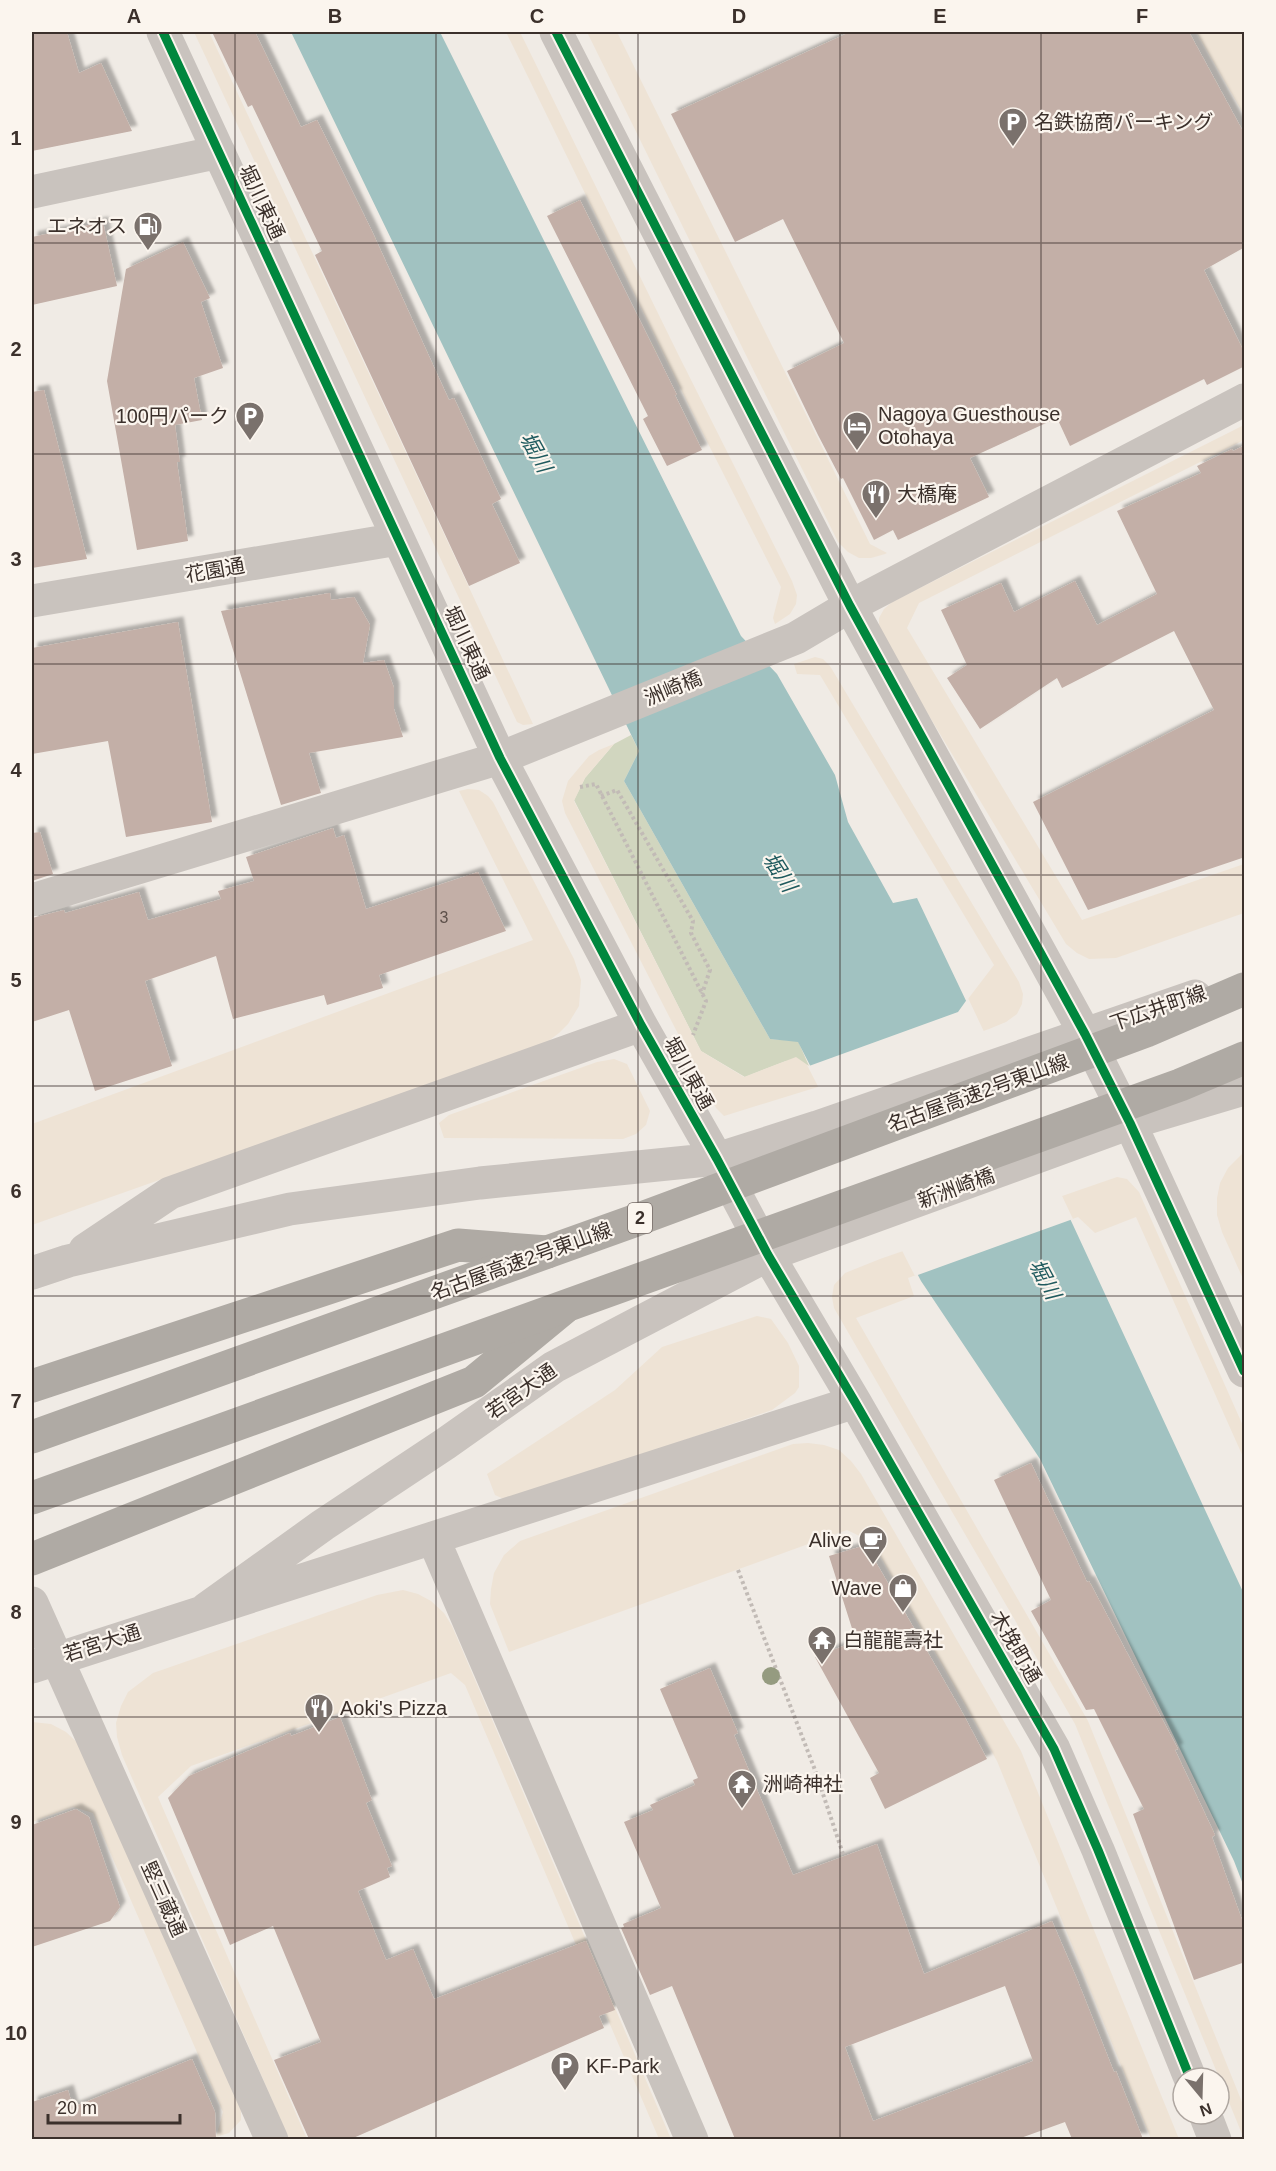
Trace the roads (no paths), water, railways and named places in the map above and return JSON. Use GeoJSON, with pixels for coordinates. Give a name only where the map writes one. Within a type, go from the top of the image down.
{"type":"FeatureCollection","features":[{"type":"Feature","properties":{"kind":"highway","name":"名古屋高速2号東山線"},"geometry":{"type":"LineString","coordinates":[[32,1437],[547,1252],[1134,1035],[1245,989]]}},
{"type":"Feature","properties":{"kind":"highway"},"geometry":{"type":"LineString","coordinates":[[32,1498],[1180,1085],[1245,1058]]}},
{"type":"Feature","properties":{"kind":"highway"},"geometry":{"type":"LineString","coordinates":[[32,1386],[458,1245],[547,1252]]}},
{"type":"Feature","properties":{"kind":"highway"},"geometry":{"type":"LineString","coordinates":[[32,1558],[474,1383],[566,1307]]}},
{"type":"Feature","properties":{"kind":"street","name":"堀川東通"},"geometry":{"type":"LineString","coordinates":[[163,32],[500,758],[641,1025],[768,1255]]}},
{"type":"Feature","properties":{"kind":"street"},"geometry":{"type":"LineString","coordinates":[[556,32],[849,606],[1085,1034],[1130,1123],[1245,1371]]}},
{"type":"Feature","properties":{"kind":"street"},"geometry":{"type":"LineString","coordinates":[[32,192],[219,152]]}},
{"type":"Feature","properties":{"kind":"street","name":"洲崎橋"},"geometry":{"type":"LineString","coordinates":[[32,900],[500,758],[796,638],[849,606],[1245,400]]}},
{"type":"Feature","properties":{"kind":"street","name":"花園通"},"geometry":{"type":"LineString","coordinates":[[32,601],[398,539]]}},
{"type":"Feature","properties":{"kind":"street","name":"下広井町線"},"geometry":{"type":"LineString","coordinates":[[717,1159],[817,1127],[1245,978]]}},
{"type":"Feature","properties":{"kind":"street"},"geometry":{"type":"LineString","coordinates":[[68,1261],[170,1193],[641,1025]]}},
{"type":"Feature","properties":{"kind":"street"},"geometry":{"type":"LineString","coordinates":[[1130,1123],[1245,1089]]}},
{"type":"Feature","properties":{"kind":"street","name":"新洲崎橋"},"geometry":{"type":"LineString","coordinates":[[862,1222],[1130,1123]]}},
{"type":"Feature","properties":{"kind":"street"},"geometry":{"type":"LineString","coordinates":[[32,1273],[68,1261],[290,1209],[480,1183],[717,1159]]}},
{"type":"Feature","properties":{"kind":"street","name":"若宮大通"},"geometry":{"type":"LineString","coordinates":[[206,1609],[323,1525],[445,1444],[554,1367],[768,1255],[862,1222]]}},
{"type":"Feature","properties":{"kind":"street","name":"木挽町通"},"geometry":{"type":"LineString","coordinates":[[768,1255],[1054,1749],[1185,2066]]}},
{"type":"Feature","properties":{"kind":"street","name":"若宮大通"},"geometry":{"type":"LineString","coordinates":[[44,1662],[855,1402]]}},
{"type":"Feature","properties":{"kind":"street"},"geometry":{"type":"LineString","coordinates":[[433,1538],[692,2139]]}},
{"type":"Feature","properties":{"kind":"street","name":"竪三蔵通"},"geometry":{"type":"LineString","coordinates":[[32,1603],[44,1662],[269,2138]]}},
{"type":"Feature","properties":{"kind":"water","name":"堀川"},"geometry":{"type":"Polygon","coordinates":[[[291,32],[440,32],[741,636],[777,674],[835,775],[848,822],[893,903],[917,898],[1073,1225],[1244,1594],[1244,1887],[1234,1861],[1040,1459],[921,1281],[798,1042],[770,1039],[624,781],[639,751],[291,32]]]}},
{"type":"Feature","properties":{"kind":"place","name":"名鉄協商パーキング"},"geometry":{"type":"Point","coordinates":[1013,148]}},
{"type":"Feature","properties":{"kind":"place","name":"エネオス"},"geometry":{"type":"Point","coordinates":[148,252]}},
{"type":"Feature","properties":{"kind":"place","name":"100円パーク"},"geometry":{"type":"Point","coordinates":[250,442]}},
{"type":"Feature","properties":{"kind":"place","name":"Nagoya Guesthouse Otohaya"},"geometry":{"type":"Point","coordinates":[857,452]}},
{"type":"Feature","properties":{"kind":"place","name":"大橋庵"},"geometry":{"type":"Point","coordinates":[876,520]}},
{"type":"Feature","properties":{"kind":"place","name":"Alive"},"geometry":{"type":"Point","coordinates":[873,1566]}},
{"type":"Feature","properties":{"kind":"place","name":"Wave"},"geometry":{"type":"Point","coordinates":[903,1614]}},
{"type":"Feature","properties":{"kind":"place","name":"白龍龍壽社"},"geometry":{"type":"Point","coordinates":[822,1666]}},
{"type":"Feature","properties":{"kind":"place","name":"Aoki's Pizza"},"geometry":{"type":"Point","coordinates":[319,1734]}},
{"type":"Feature","properties":{"kind":"place","name":"洲崎神社"},"geometry":{"type":"Point","coordinates":[742,1810]}},
{"type":"Feature","properties":{"kind":"place","name":"KF-Park"},"geometry":{"type":"Point","coordinates":[565,2092]}}]}
